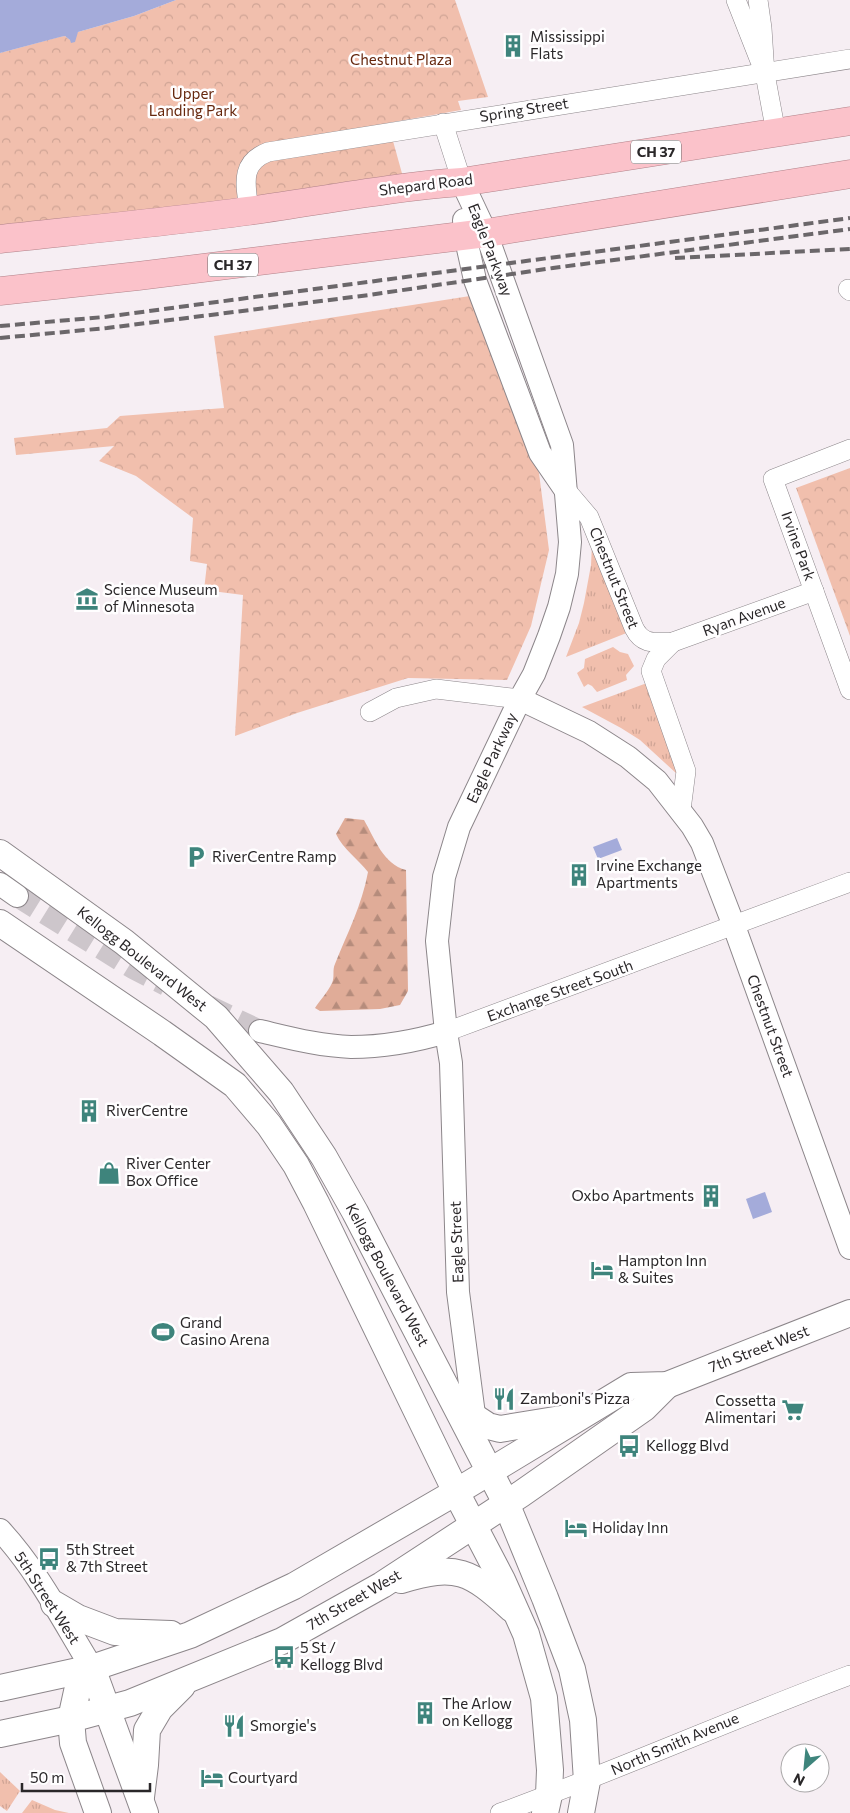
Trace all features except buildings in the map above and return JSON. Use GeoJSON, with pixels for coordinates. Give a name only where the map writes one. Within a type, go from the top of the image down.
{"type":"FeatureCollection","features":[{"type":"Feature","properties":{"kind":"highway","name":"Shepard Road"},"geometry":{"type":"LineString","coordinates":[[0,239],[134,225],[413,186],[462,182],[850,121]]}},
{"type":"Feature","properties":{"kind":"highway","name":"CH 37"},"geometry":{"type":"LineString","coordinates":[[0,290],[138,276],[476,234],[850,174]]}},
{"type":"Feature","properties":{"kind":"main road","name":"Kellogg Boulevard West"},"geometry":{"type":"LineString","coordinates":[[0,853],[124,942],[216,1017],[281,1092],[324,1157],[464,1411],[484,1461],[516,1523],[572,1669],[584,1720],[587,1781],[581,1813]]}},
{"type":"Feature","properties":{"kind":"main road","name":"Kellogg Boulevard West"},"geometry":{"type":"LineString","coordinates":[[0,923],[235,1085],[269,1125],[296,1165],[472,1525],[484,1542],[526,1634],[544,1698],[550,1770],[547,1804]]}},
{"type":"Feature","properties":{"kind":"main road","name":"7th Street West"},"geometry":{"type":"LineString","coordinates":[[0,1688],[92,1668],[190,1635],[294,1586],[456,1492],[484,1461],[580,1416],[631,1386],[667,1385],[850,1313]]}},
{"type":"Feature","properties":{"kind":"main road","name":"7th Street West"},"geometry":{"type":"LineString","coordinates":[[0,1734],[71,1719],[130,1703],[282,1641],[382,1585],[506,1503],[644,1408],[667,1385]]}},
{"type":"Feature","properties":{"kind":"main road"},"geometry":{"type":"LineString","coordinates":[[464,1411],[488,1426],[500,1429],[580,1416]]}},
{"type":"Feature","properties":{"kind":"main road"},"geometry":{"type":"LineString","coordinates":[[382,1585],[426,1572],[444,1570],[457,1572],[473,1578],[491,1590],[516,1612]]}},
{"type":"Feature","properties":{"kind":"main road"},"geometry":{"type":"LineString","coordinates":[[54,1604],[78,1618],[115,1632],[190,1635]]}},
{"type":"Feature","properties":{"kind":"main road"},"geometry":{"type":"LineString","coordinates":[[92,1668],[143,1807]]}},
{"type":"Feature","properties":{"kind":"main road"},"geometry":{"type":"LineString","coordinates":[[92,1668],[78,1687],[71,1719],[73,1743],[98,1813]]}},
{"type":"Feature","properties":{"kind":"main road"},"geometry":{"type":"LineString","coordinates":[[143,1807],[147,1730],[160,1708],[191,1678]]}},
{"type":"Feature","properties":{"kind":"street"},"geometry":{"type":"LineString","coordinates":[[736,0],[765,74]]}},
{"type":"Feature","properties":{"kind":"street"},"geometry":{"type":"LineString","coordinates":[[758,0],[765,74],[776,133]]}},
{"type":"Feature","properties":{"kind":"street","name":"Spring Street"},"geometry":{"type":"LineString","coordinates":[[249,210],[246,174],[249,165],[257,156],[268,152],[850,59]]}},
{"type":"Feature","properties":{"kind":"street"},"geometry":{"type":"LineString","coordinates":[[443,123],[462,182]]}},
{"type":"Feature","properties":{"kind":"street","name":"Eagle Parkway"},"geometry":{"type":"LineString","coordinates":[[446,1032],[437,941],[444,877],[459,827],[549,636],[567,574],[570,542],[566,490],[540,453],[475,280],[476,234],[462,182]]}},
{"type":"Feature","properties":{"kind":"street","name":"Irvine Park"},"geometry":{"type":"LineString","coordinates":[[850,449],[773,479],[850,690]]}},
{"type":"Feature","properties":{"kind":"street","name":"Chestnut Street"},"geometry":{"type":"LineString","coordinates":[[566,490],[589,517],[638,636],[649,642],[673,642]]}},
{"type":"Feature","properties":{"kind":"street","name":"Ryan Avenue"},"geometry":{"type":"LineString","coordinates":[[673,642],[814,591]]}},
{"type":"Feature","properties":{"kind":"street"},"geometry":{"type":"LineString","coordinates":[[673,642],[656,659],[651,671],[686,772],[681,810]]}},
{"type":"Feature","properties":{"kind":"street","name":"Chestnut Street"},"geometry":{"type":"LineString","coordinates":[[370,712],[396,698],[436,689],[520,699],[589,732],[611,745],[657,781],[681,810],[702,843],[734,926],[850,1248]]}},
{"type":"Feature","properties":{"kind":"street","name":"Exchange Street South"},"geometry":{"type":"LineString","coordinates":[[260,1031],[312,1043],[351,1047],[418,1040],[446,1032],[850,882]]}},
{"type":"Feature","properties":{"kind":"street","name":"Eagle Street"},"geometry":{"type":"LineString","coordinates":[[446,1032],[451,1063],[458,1292],[464,1411]]}},
{"type":"Feature","properties":{"kind":"street","name":"5th Street West"},"geometry":{"type":"LineString","coordinates":[[0,1530],[29,1567],[54,1604],[92,1668]]}},
{"type":"Feature","properties":{"kind":"street","name":"North Smith Avenue"},"geometry":{"type":"LineString","coordinates":[[500,1813],[547,1804],[587,1781],[772,1704],[850,1675]]}},
{"type":"Feature","properties":{"kind":"green space","name":"Upper Landing Park"},"geometry":{"type":"Polygon","coordinates":[[[176,0],[455,0],[488,97],[458,101],[461,110],[388,123],[403,177],[271,197],[0,226],[0,53],[59,37],[65,36],[70,40],[78,32],[134,16],[176,0]]]}},
{"type":"Feature","properties":{"kind":"green space"},"geometry":{"type":"Polygon","coordinates":[[[470,296],[539,473],[549,550],[531,626],[507,680],[408,678],[297,713],[235,736],[243,595],[204,590],[207,564],[190,561],[193,518],[136,476],[99,461],[114,446],[16,455],[14,438],[107,428],[120,416],[224,408],[214,336],[470,296]]]}},
{"type":"Feature","properties":{"kind":"green space"},"geometry":{"type":"Polygon","coordinates":[[[850,468],[850,636],[796,488],[850,468]]]}},
{"type":"Feature","properties":{"kind":"green space"},"geometry":{"type":"Polygon","coordinates":[[[592,544],[629,632],[566,657],[579,623],[584,603],[591,565],[592,544]]]}},
{"type":"Feature","properties":{"kind":"green space"},"geometry":{"type":"Polygon","coordinates":[[[613,647],[620,652],[628,654],[634,666],[626,675],[627,680],[597,692],[588,684],[584,687],[577,673],[584,668],[585,659],[613,647]]]}},
{"type":"Feature","properties":{"kind":"green space"},"geometry":{"type":"Polygon","coordinates":[[[647,683],[677,774],[640,740],[582,707],[647,683]]]}},
{"type":"Feature","properties":{"kind":"green space"},"geometry":{"type":"Polygon","coordinates":[[[345,818],[364,820],[386,857],[398,867],[406,870],[408,991],[400,1005],[380,1009],[320,1011],[315,1008],[332,983],[334,966],[358,908],[368,872],[336,834],[345,818]]]}},
{"type":"Feature","properties":{"kind":"green space"},"geometry":{"type":"Polygon","coordinates":[[[0,1772],[20,1791],[7,1811],[0,1806],[0,1772]]]}},
{"type":"Feature","properties":{"kind":"green space"},"geometry":{"type":"Polygon","coordinates":[[[32,1800],[55,1810],[69,1813],[22,1813],[32,1800]]]}},
{"type":"Feature","properties":{"kind":"water"},"geometry":{"type":"Polygon","coordinates":[[[0,0],[176,0],[134,16],[78,32],[75,42],[71,43],[65,36],[0,53],[0,0]]]}},
{"type":"Feature","properties":{"kind":"water"},"geometry":{"type":"Polygon","coordinates":[[[617,838],[622,850],[598,859],[593,847],[617,838]]]}},
{"type":"Feature","properties":{"kind":"water"},"geometry":{"type":"Polygon","coordinates":[[[765,1192],[772,1212],[753,1219],[746,1199],[765,1192]]]}},
{"type":"Feature","properties":{"kind":"tunnel"},"geometry":{"type":"LineString","coordinates":[[17,896],[133,968],[166,985]]}},
{"type":"Feature","properties":{"kind":"tunnel"},"geometry":{"type":"LineString","coordinates":[[208,1006],[260,1031]]}},
{"type":"Feature","properties":{"kind":"railway"},"geometry":{"type":"LineString","coordinates":[[0,326],[104,317],[850,218]]}},
{"type":"Feature","properties":{"kind":"railway"},"geometry":{"type":"LineString","coordinates":[[0,338],[107,328],[369,295],[553,268],[850,229]]}},
{"type":"Feature","properties":{"kind":"railway"},"geometry":{"type":"LineString","coordinates":[[675,258],[850,249]]}},
{"type":"Feature","properties":{"kind":"place","name":"Mississippi Flats"},"geometry":{"type":"Point","coordinates":[513,46]}},
{"type":"Feature","properties":{"kind":"place","name":"Science Museum of Minnesota"},"geometry":{"type":"Point","coordinates":[87,599]}},
{"type":"Feature","properties":{"kind":"place","name":"RiverCentre Ramp"},"geometry":{"type":"Point","coordinates":[196,857]}},
{"type":"Feature","properties":{"kind":"place","name":"Irvine Exchange Apartments"},"geometry":{"type":"Point","coordinates":[579,875]}},
{"type":"Feature","properties":{"kind":"place","name":"RiverCentre"},"geometry":{"type":"Point","coordinates":[89,1111]}},
{"type":"Feature","properties":{"kind":"place","name":"River Center Box Office"},"geometry":{"type":"Point","coordinates":[109,1173]}},
{"type":"Feature","properties":{"kind":"place","name":"Oxbo Apartments"},"geometry":{"type":"Point","coordinates":[711,1196]}},
{"type":"Feature","properties":{"kind":"place","name":"Hampton Inn & Suites"},"geometry":{"type":"Point","coordinates":[602,1270]}},
{"type":"Feature","properties":{"kind":"place","name":"Grand Casino Arena"},"geometry":{"type":"Point","coordinates":[163,1332]}},
{"type":"Feature","properties":{"kind":"place","name":"Zamboni's Pizza"},"geometry":{"type":"Point","coordinates":[504,1399]}},
{"type":"Feature","properties":{"kind":"place","name":"Cossetta Alimentari"},"geometry":{"type":"Point","coordinates":[793,1410]}},
{"type":"Feature","properties":{"kind":"place","name":"Kellogg Blvd"},"geometry":{"type":"Point","coordinates":[629,1446]}},
{"type":"Feature","properties":{"kind":"place","name":"Holiday Inn"},"geometry":{"type":"Point","coordinates":[576,1528]}},
{"type":"Feature","properties":{"kind":"place","name":"5th Street & 7th Street"},"geometry":{"type":"Point","coordinates":[49,1559]}},
{"type":"Feature","properties":{"kind":"place","name":"5 St / Kellogg Blvd"},"geometry":{"type":"Point","coordinates":[284,1657]}},
{"type":"Feature","properties":{"kind":"place","name":"The Arlow on Kellogg"},"geometry":{"type":"Point","coordinates":[425,1713]}},
{"type":"Feature","properties":{"kind":"place","name":"Smorgie's"},"geometry":{"type":"Point","coordinates":[234,1726]}},
{"type":"Feature","properties":{"kind":"place","name":"Courtyard"},"geometry":{"type":"Point","coordinates":[212,1778]}},
{"type":"Feature","properties":{"kind":"park label","name":"Chestnut Plaza"},"geometry":{"type":"Point","coordinates":[401,60]}}]}
